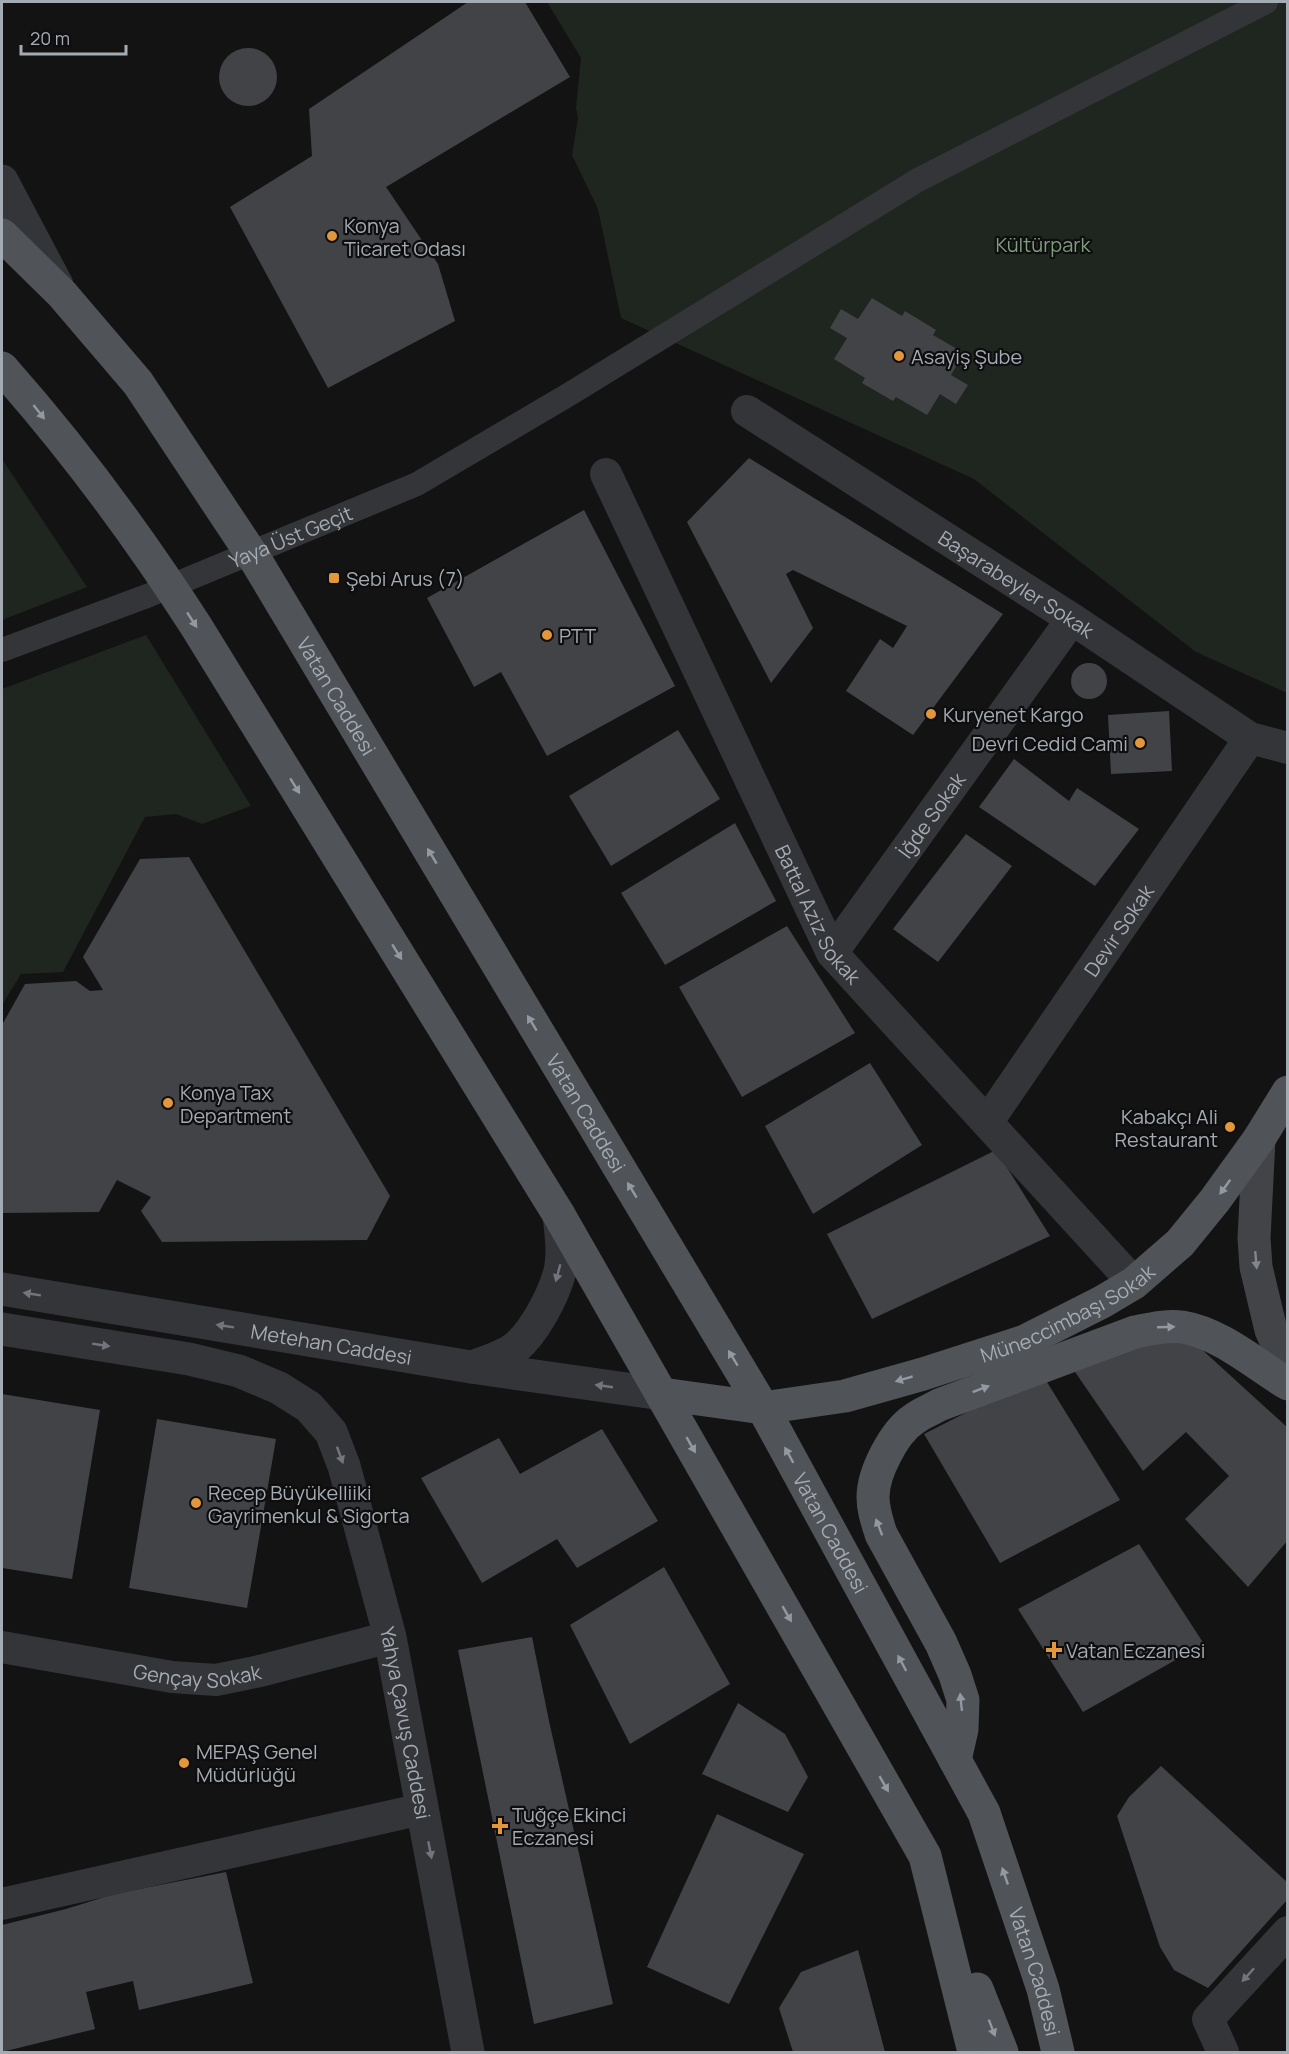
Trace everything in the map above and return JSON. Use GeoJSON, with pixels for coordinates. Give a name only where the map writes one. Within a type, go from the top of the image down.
{"type":"FeatureCollection","features":[{"type":"Feature","properties":{"kind":"main road","name":"Vatan Caddesi"},"geometry":{"type":"LineString","coordinates":[[2,235],[62,294],[138,383],[258,564],[763,1408],[984,1813],[1042,1989],[1058,2052]]}},
{"type":"Feature","properties":{"kind":"main road"},"geometry":{"type":"LineString","coordinates":[[2,368],[147,551],[196,626],[559,1215],[925,1856],[1002,2052]]}},
{"type":"Feature","properties":{"kind":"main road","name":"Müneccimbaşı Sokak"},"geometry":{"type":"LineString","coordinates":[[662,1394],[763,1408],[845,1396],[1025,1341],[1134,1283],[1180,1243],[1215,1200],[1259,1139],[1287,1092]]}},
{"type":"Feature","properties":{"kind":"main road"},"geometry":{"type":"LineString","coordinates":[[1259,1139],[1254,1238],[1256,1267],[1271,1330],[1287,1368]]}},
{"type":"Feature","properties":{"kind":"main road"},"geometry":{"type":"LineString","coordinates":[[955,1760],[962,1730],[963,1700],[955,1675],[941,1643],[881,1534],[874,1515],[873,1495],[886,1455],[897,1436],[912,1419],[939,1405],[1136,1332],[1158,1327],[1180,1327],[1199,1331],[1217,1339],[1287,1384]]}},
{"type":"Feature","properties":{"kind":"main road"},"geometry":{"type":"LineString","coordinates":[[925,1856],[974,2052]]}},
{"type":"Feature","properties":{"kind":"street","name":"Yaya Üst Geçit"},"geometry":{"type":"LineString","coordinates":[[2,650],[147,596],[417,484],[918,180],[1266,2]]}},
{"type":"Feature","properties":{"kind":"street"},"geometry":{"type":"LineString","coordinates":[[2,181],[62,294]]}},
{"type":"Feature","properties":{"kind":"street","name":"Başarabeyler Sokak"},"geometry":{"type":"LineString","coordinates":[[747,411],[1072,619],[1250,738],[1287,748]]}},
{"type":"Feature","properties":{"kind":"street","name":"Battal Aziz Sokak"},"geometry":{"type":"LineString","coordinates":[[606,474],[832,953],[1134,1283]]}},
{"type":"Feature","properties":{"kind":"street","name":"İğde Sokak"},"geometry":{"type":"LineString","coordinates":[[832,953],[1072,619]]}},
{"type":"Feature","properties":{"kind":"street","name":"Devir Sokak"},"geometry":{"type":"LineString","coordinates":[[988,1121],[1250,738]]}},
{"type":"Feature","properties":{"kind":"street"},"geometry":{"type":"LineString","coordinates":[[471,1367],[493,1360],[515,1348],[533,1327],[543,1310],[560,1271],[562,1247],[559,1215]]}},
{"type":"Feature","properties":{"kind":"street","name":"Metehan Caddesi"},"geometry":{"type":"LineString","coordinates":[[2,1288],[471,1367],[662,1394]]}},
{"type":"Feature","properties":{"kind":"street","name":"Yahya Çavuş Caddesi"},"geometry":{"type":"LineString","coordinates":[[2,1329],[189,1359],[239,1371],[279,1388],[309,1407],[331,1432],[344,1466],[390,1637],[468,2052]]}},
{"type":"Feature","properties":{"kind":"street","name":"Gençay Sokak"},"geometry":{"type":"LineString","coordinates":[[2,1647],[172,1677],[216,1680],[260,1671],[390,1637]]}},
{"type":"Feature","properties":{"kind":"street"},"geometry":{"type":"LineString","coordinates":[[2,1904],[422,1809]]}},
{"type":"Feature","properties":{"kind":"street"},"geometry":{"type":"LineString","coordinates":[[1223,2052],[1208,2019],[1287,1932]]}},
{"type":"Feature","properties":{"kind":"green space","name":"Kültürpark"},"geometry":{"type":"Polygon","coordinates":[[[547,2],[1287,2],[1287,693],[1196,652],[974,479],[621,318],[598,209],[572,155],[578,118],[576,108],[581,58],[547,2]]]}},
{"type":"Feature","properties":{"kind":"green space"},"geometry":{"type":"Polygon","coordinates":[[[2,459],[87,587],[2,620],[2,459]]]}},
{"type":"Feature","properties":{"kind":"green space"},"geometry":{"type":"Polygon","coordinates":[[[146,635],[251,806],[202,824],[176,814],[145,817],[63,972],[21,974],[2,1005],[2,689],[146,635]]]}},
{"type":"Feature","properties":{"kind":"building"},"geometry":{"type":"Polygon","coordinates":[[[468,2],[525,2],[570,77],[386,187],[438,264],[455,321],[328,388],[230,207],[312,156],[309,109],[468,2]]]}},
{"type":"Feature","properties":{"kind":"building"},"geometry":{"type":"Polygon","coordinates":[[[248,48],[259,50],[272,61],[277,77],[275,88],[264,101],[248,106],[237,104],[224,93],[219,77],[221,66],[232,53],[248,48]]]}},
{"type":"Feature","properties":{"kind":"building","name":"Asayiş Şube"},"geometry":{"type":"Polygon","coordinates":[[[872,298],[902,316],[905,311],[936,330],[933,335],[964,353],[951,375],[968,385],[956,404],[940,394],[927,415],[896,397],[893,401],[862,383],[865,378],[834,359],[847,338],[830,328],[841,309],[858,319],[872,298]]]}},
{"type":"Feature","properties":{"kind":"building"},"geometry":{"type":"Polygon","coordinates":[[[749,458],[1003,614],[913,735],[846,691],[880,639],[893,648],[907,626],[793,570],[786,574],[813,628],[771,683],[687,522],[749,458]]]}},
{"type":"Feature","properties":{"kind":"building","name":"PTT"},"geometry":{"type":"Polygon","coordinates":[[[584,510],[675,686],[547,756],[501,672],[474,687],[427,598],[584,510]]]}},
{"type":"Feature","properties":{"kind":"building"},"geometry":{"type":"Polygon","coordinates":[[[1089,663],[1102,668],[1107,681],[1102,694],[1089,699],[1076,694],[1071,681],[1076,668],[1089,663]]]}},
{"type":"Feature","properties":{"kind":"building","name":"Devri Cedid Cami"},"geometry":{"type":"Polygon","coordinates":[[[1169,711],[1172,771],[1111,774],[1108,715],[1169,711]]]}},
{"type":"Feature","properties":{"kind":"building"},"geometry":{"type":"Polygon","coordinates":[[[678,730],[720,799],[611,866],[569,796],[678,730]]]}},
{"type":"Feature","properties":{"kind":"building"},"geometry":{"type":"Polygon","coordinates":[[[1014,759],[1069,801],[1077,788],[1139,829],[1095,886],[979,807],[1014,759]]]}},
{"type":"Feature","properties":{"kind":"building"},"geometry":{"type":"Polygon","coordinates":[[[735,823],[776,901],[665,965],[621,893],[735,823]]]}},
{"type":"Feature","properties":{"kind":"building"},"geometry":{"type":"Polygon","coordinates":[[[966,834],[1012,866],[938,962],[893,929],[966,834]]]}},
{"type":"Feature","properties":{"kind":"building","name":"Konya Tax Department"},"geometry":{"type":"Polygon","coordinates":[[[189,857],[390,1196],[367,1240],[162,1242],[141,1211],[151,1197],[117,1180],[99,1212],[2,1213],[2,1025],[25,984],[76,981],[90,991],[103,990],[83,957],[140,859],[189,857]]]}},
{"type":"Feature","properties":{"kind":"building"},"geometry":{"type":"Polygon","coordinates":[[[787,926],[855,1033],[742,1097],[679,987],[787,926]]]}},
{"type":"Feature","properties":{"kind":"building"},"geometry":{"type":"Polygon","coordinates":[[[870,1063],[922,1145],[813,1214],[765,1126],[870,1063]]]}},
{"type":"Feature","properties":{"kind":"building"},"geometry":{"type":"Polygon","coordinates":[[[996,1150],[1050,1236],[872,1319],[827,1234],[996,1150]]]}},
{"type":"Feature","properties":{"kind":"building"},"geometry":{"type":"Polygon","coordinates":[[[1144,1338],[1197,1345],[1288,1428],[1288,1540],[1248,1587],[1185,1519],[1229,1476],[1186,1432],[1143,1471],[1071,1366],[1144,1338]]]}},
{"type":"Feature","properties":{"kind":"building"},"geometry":{"type":"Polygon","coordinates":[[[1042,1374],[1120,1500],[1000,1563],[924,1434],[1042,1374]]]}},
{"type":"Feature","properties":{"kind":"building"},"geometry":{"type":"Polygon","coordinates":[[[2,1394],[100,1410],[72,1579],[2,1568],[2,1394]]]}},
{"type":"Feature","properties":{"kind":"building"},"geometry":{"type":"Polygon","coordinates":[[[157,1419],[276,1439],[247,1608],[129,1588],[157,1419]]]}},
{"type":"Feature","properties":{"kind":"building"},"geometry":{"type":"Polygon","coordinates":[[[602,1429],[658,1521],[577,1568],[557,1539],[482,1583],[421,1478],[499,1438],[520,1474],[602,1429]]]}},
{"type":"Feature","properties":{"kind":"building"},"geometry":{"type":"Polygon","coordinates":[[[1139,1544],[1204,1644],[1083,1712],[1018,1609],[1139,1544]]]}},
{"type":"Feature","properties":{"kind":"building"},"geometry":{"type":"Polygon","coordinates":[[[664,1567],[730,1684],[630,1744],[570,1625],[664,1567]]]}},
{"type":"Feature","properties":{"kind":"building"},"geometry":{"type":"Polygon","coordinates":[[[532,1637],[613,2004],[534,2024],[458,1650],[532,1637]]]}},
{"type":"Feature","properties":{"kind":"building"},"geometry":{"type":"Polygon","coordinates":[[[738,1703],[785,1734],[808,1777],[788,1812],[702,1774],[738,1703]]]}},
{"type":"Feature","properties":{"kind":"building"},"geometry":{"type":"Polygon","coordinates":[[[1161,1766],[1288,1883],[1288,1899],[1208,1988],[1174,1970],[1160,1947],[1117,1816],[1129,1797],[1161,1766]]]}},
{"type":"Feature","properties":{"kind":"building"},"geometry":{"type":"Polygon","coordinates":[[[717,1814],[804,1854],[729,2004],[647,1967],[717,1814]]]}},
{"type":"Feature","properties":{"kind":"building"},"geometry":{"type":"Polygon","coordinates":[[[226,1872],[253,1983],[139,2010],[133,1981],[86,1992],[95,2029],[2,2052],[2,1925],[114,1894],[226,1872]]]}},
{"type":"Feature","properties":{"kind":"building"},"geometry":{"type":"Polygon","coordinates":[[[858,1950],[885,2052],[793,2052],[779,2008],[801,1972],[858,1950]]]}},
{"type":"Feature","properties":{"kind":"place","name":"Konya Ticaret Odası"},"geometry":{"type":"Point","coordinates":[332,236]}},
{"type":"Feature","properties":{"kind":"place","name":"Asayiş Şube"},"geometry":{"type":"Point","coordinates":[899,356]}},
{"type":"Feature","properties":{"kind":"place","name":"Şebi Arus (7)"},"geometry":{"type":"Point","coordinates":[334,578]}},
{"type":"Feature","properties":{"kind":"place","name":"PTT"},"geometry":{"type":"Point","coordinates":[547,635]}},
{"type":"Feature","properties":{"kind":"place","name":"Kuryenet Kargo"},"geometry":{"type":"Point","coordinates":[931,714]}},
{"type":"Feature","properties":{"kind":"place","name":"Devri Cedid Cami"},"geometry":{"type":"Point","coordinates":[1140,743]}},
{"type":"Feature","properties":{"kind":"place","name":"Konya Tax Department"},"geometry":{"type":"Point","coordinates":[168,1103]}},
{"type":"Feature","properties":{"kind":"place","name":"Kabakçı Ali Restaurant"},"geometry":{"type":"Point","coordinates":[1230,1127]}},
{"type":"Feature","properties":{"kind":"place","name":"Recep Büyükelliiki Gayrimenkul & Sigorta"},"geometry":{"type":"Point","coordinates":[196,1503]}},
{"type":"Feature","properties":{"kind":"place","name":"Vatan Eczanesi"},"geometry":{"type":"Point","coordinates":[1054,1650]}},
{"type":"Feature","properties":{"kind":"place","name":"MEPAŞ Genel Müdürlüğü"},"geometry":{"type":"Point","coordinates":[184,1763]}},
{"type":"Feature","properties":{"kind":"place","name":"Tuğçe Ekinci Eczanesi"},"geometry":{"type":"Point","coordinates":[500,1826]}}]}
